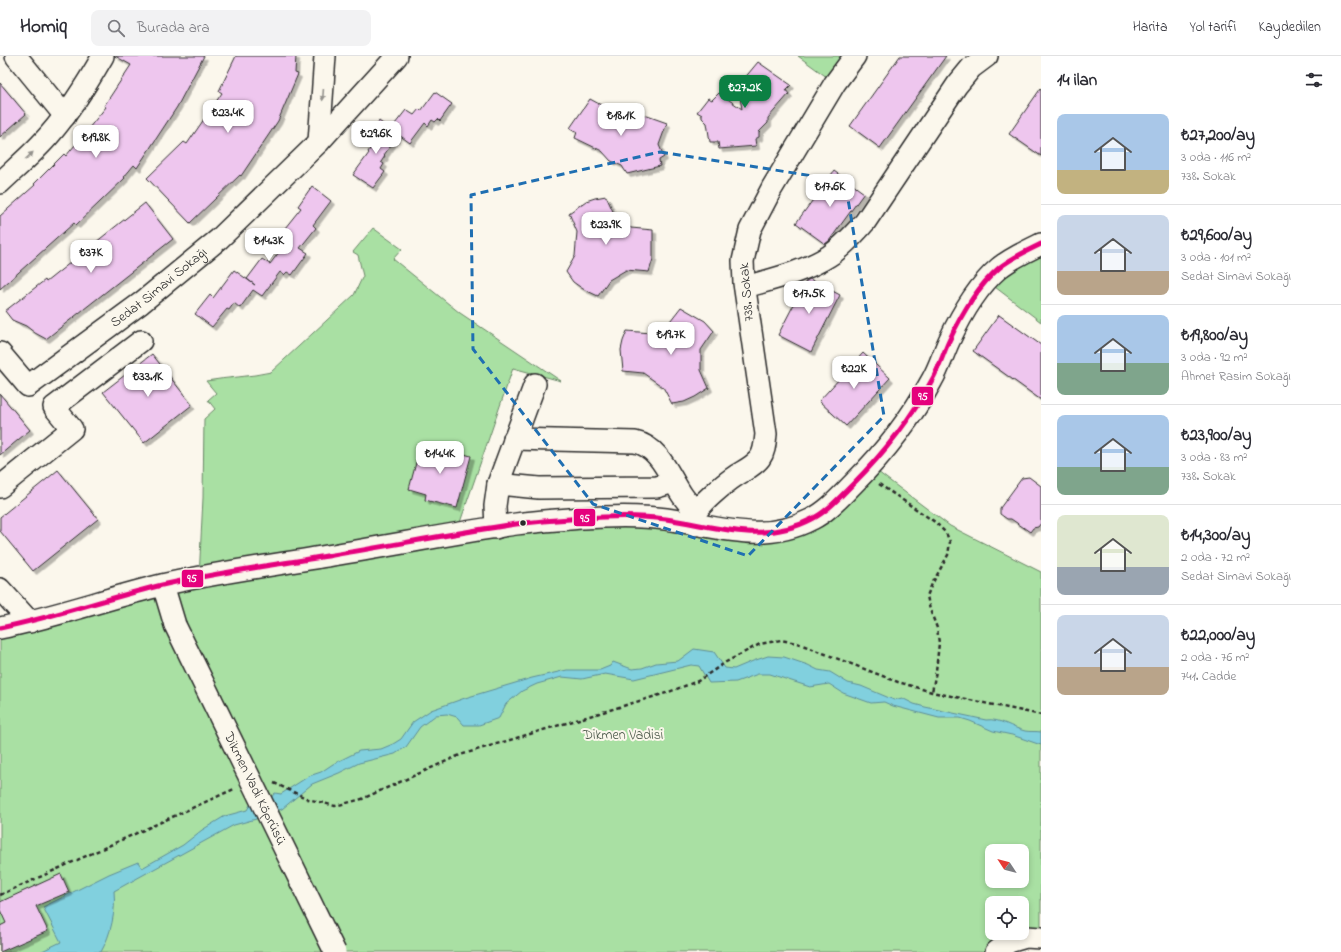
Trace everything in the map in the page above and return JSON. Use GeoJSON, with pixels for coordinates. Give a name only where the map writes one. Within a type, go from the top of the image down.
{"type":"FeatureCollection","features":[{"type":"Feature","properties":{"kind":"street"},"geometry":{"type":"LineString","coordinates":[[16,56],[64,116]]}},
{"type":"Feature","properties":{"kind":"street"},"geometry":{"type":"LineString","coordinates":[[0,183],[52,132],[93,74],[103,56]]}},
{"type":"Feature","properties":{"kind":"street"},"geometry":{"type":"LineString","coordinates":[[319,142],[325,56]]}},
{"type":"Feature","properties":{"kind":"street","name":"Sedat Simavi Sokağı"},"geometry":{"type":"LineString","coordinates":[[0,353],[28,386],[141,303],[219,239],[319,142],[397,56]]}},
{"type":"Feature","properties":{"kind":"street","name":"738. Sokak"},"geometry":{"type":"LineString","coordinates":[[695,518],[701,506],[731,479],[753,465],[759,459],[763,451],[766,434],[745,287],[743,261],[746,245],[750,230],[772,188],[835,83],[855,56]]}},
{"type":"Feature","properties":{"kind":"street"},"geometry":{"type":"LineString","coordinates":[[745,287],[791,274],[829,256],[849,240],[865,222],[957,85],[971,68],[987,56]]}},
{"type":"Feature","properties":{"kind":"street"},"geometry":{"type":"LineString","coordinates":[[0,628],[30,622],[163,585],[517,524],[599,517],[660,518],[686,522],[695,518],[739,532],[782,530],[797,526],[828,509],[864,473],[895,438],[918,406],[966,308],[1000,267],[1041,244]]}},
{"type":"Feature","properties":{"kind":"street"},"geometry":{"type":"LineString","coordinates":[[0,487],[72,428],[54,407],[141,341]]}},
{"type":"Feature","properties":{"kind":"street"},"geometry":{"type":"LineString","coordinates":[[496,528],[495,506],[498,484],[535,384]]}},
{"type":"Feature","properties":{"kind":"street"},"geometry":{"type":"LineString","coordinates":[[514,439],[635,442],[643,444],[656,454],[695,518]]}},
{"type":"Feature","properties":{"kind":"street"},"geometry":{"type":"LineString","coordinates":[[498,484],[539,488],[657,487],[664,485],[672,479]]}},
{"type":"Feature","properties":{"kind":"street","name":"Dikmen Vadi Köprüsü"},"geometry":{"type":"LineString","coordinates":[[163,585],[175,625],[335,952]]}},
{"type":"Feature","properties":{"kind":"street"},"geometry":{"type":"LineString","coordinates":[[0,589],[30,622]]}},
{"type":"Feature","properties":{"kind":"street"},"geometry":{"type":"LineString","coordinates":[[996,952],[1008,942],[1026,937],[1041,938]]}},
{"type":"Feature","properties":{"kind":"path"},"geometry":{"type":"LineString","coordinates":[[864,473],[935,522],[946,533],[950,542],[948,555],[927,596],[930,610],[937,628],[939,643],[932,692]]}},
{"type":"Feature","properties":{"kind":"path"},"geometry":{"type":"LineString","coordinates":[[273,783],[308,799],[335,806],[362,799],[460,755],[666,693],[698,681],[726,662],[760,644],[781,640],[797,643],[898,682],[932,692],[1041,715]]}},
{"type":"Feature","properties":{"kind":"path"},"geometry":{"type":"LineString","coordinates":[[0,895],[236,788]]}},
{"type":"Feature","properties":{"kind":"highlighted area"},"geometry":{"type":"Polygon","coordinates":[[[660,152],[845,181],[884,416],[748,556],[593,504],[473,349],[471,195],[660,152]]]}},
{"type":"Feature","properties":{"kind":"green space"},"geometry":{"type":"Polygon","coordinates":[[[798,56],[855,56],[835,83],[798,56]]]}},
{"type":"Feature","properties":{"kind":"green space","name":"Dikmen Vadisi"},"geometry":{"type":"Polygon","coordinates":[[[373,228],[402,249],[393,259],[460,313],[561,381],[513,368],[456,534],[517,524],[782,530],[870,466],[950,526],[1041,572],[1041,938],[996,952],[0,952],[0,628],[199,578],[203,498],[204,419],[215,409],[208,400],[216,393],[206,381],[271,372],[354,295],[363,276],[358,255],[353,252],[373,228]]]}},
{"type":"Feature","properties":{"kind":"green space"},"geometry":{"type":"Polygon","coordinates":[[[1041,244],[1041,322],[987,281],[1041,244]]]}},
{"type":"Feature","properties":{"kind":"water"},"geometry":{"type":"Polygon","coordinates":[[[694,649],[714,652],[725,668],[734,669],[768,656],[784,657],[818,670],[830,672],[848,683],[861,686],[894,700],[902,698],[914,704],[925,707],[986,720],[996,720],[1020,730],[1041,732],[1041,745],[1012,735],[993,731],[960,718],[939,718],[893,706],[884,702],[871,703],[843,693],[829,684],[810,687],[770,674],[758,674],[736,682],[709,683],[699,666],[691,665],[634,679],[605,674],[582,679],[562,677],[537,684],[522,691],[506,704],[499,718],[479,725],[464,725],[457,717],[447,714],[436,715],[420,727],[406,747],[395,754],[359,763],[312,784],[282,809],[256,819],[234,825],[114,891],[112,923],[108,938],[101,952],[40,952],[61,942],[43,907],[109,874],[138,862],[142,868],[183,845],[202,830],[225,816],[247,810],[250,805],[268,801],[275,793],[281,794],[309,776],[321,772],[359,751],[381,749],[393,744],[401,739],[413,722],[431,710],[532,678],[567,670],[600,670],[610,666],[613,662],[632,669],[642,668],[656,663],[678,661],[694,649]]]}},
{"type":"Feature","properties":{"kind":"building"},"geometry":{"type":"Polygon","coordinates":[[[115,56],[204,56],[177,107],[137,168],[134,165],[124,177],[125,178],[76,225],[74,223],[0,289],[0,216],[35,185],[34,184],[64,154],[66,156],[106,107],[104,106],[131,65],[115,56]]]}},
{"type":"Feature","properties":{"kind":"building"},"geometry":{"type":"Polygon","coordinates":[[[236,56],[296,56],[295,73],[298,74],[278,121],[241,176],[240,175],[190,223],[147,178],[184,142],[187,144],[222,93],[219,91],[236,56]]]}},
{"type":"Feature","properties":{"kind":"building"},"geometry":{"type":"Polygon","coordinates":[[[900,56],[946,56],[880,148],[850,126],[900,56]]]}},
{"type":"Feature","properties":{"kind":"building"},"geometry":{"type":"Polygon","coordinates":[[[758,62],[791,85],[786,90],[789,94],[768,118],[768,123],[759,132],[759,137],[755,139],[756,146],[719,149],[718,142],[710,142],[707,123],[702,118],[702,115],[697,112],[708,98],[712,100],[719,93],[742,109],[738,86],[758,62]]]}},
{"type":"Feature","properties":{"kind":"building"},"geometry":{"type":"Polygon","coordinates":[[[0,83],[26,114],[0,137],[0,83]]]}},
{"type":"Feature","properties":{"kind":"building"},"geometry":{"type":"Polygon","coordinates":[[[1041,88],[1041,156],[1009,134],[1041,88]]]}},
{"type":"Feature","properties":{"kind":"building"},"geometry":{"type":"Polygon","coordinates":[[[435,92],[452,104],[440,121],[438,119],[435,122],[432,120],[428,126],[425,123],[410,143],[391,129],[406,110],[414,115],[419,109],[421,111],[435,92]]]}},
{"type":"Feature","properties":{"kind":"building"},"geometry":{"type":"Polygon","coordinates":[[[590,99],[636,124],[639,113],[667,123],[659,145],[664,157],[659,160],[660,166],[627,174],[622,166],[611,161],[602,151],[575,138],[577,132],[570,128],[590,99]]]}},
{"type":"Feature","properties":{"kind":"building"},"geometry":{"type":"Polygon","coordinates":[[[379,121],[398,135],[384,155],[385,156],[381,162],[384,164],[381,169],[385,172],[373,188],[353,175],[369,153],[368,152],[371,147],[364,142],[379,121]]]}},
{"type":"Feature","properties":{"kind":"building"},"geometry":{"type":"Polygon","coordinates":[[[834,171],[864,193],[829,241],[825,244],[796,223],[834,171]]]}},
{"type":"Feature","properties":{"kind":"building"},"geometry":{"type":"Polygon","coordinates":[[[312,186],[331,201],[313,225],[316,228],[300,248],[308,253],[292,275],[287,272],[284,275],[280,272],[262,296],[253,290],[240,308],[234,303],[212,327],[195,314],[210,295],[213,298],[234,270],[255,285],[247,279],[262,259],[270,264],[289,239],[281,233],[301,208],[298,206],[312,186]]]}},
{"type":"Feature","properties":{"kind":"building"},"geometry":{"type":"Polygon","coordinates":[[[606,196],[616,218],[631,228],[653,230],[653,259],[649,272],[626,270],[609,280],[598,296],[583,289],[573,282],[566,272],[575,256],[577,232],[569,213],[586,201],[606,196]]]}},
{"type":"Feature","properties":{"kind":"building"},"geometry":{"type":"Polygon","coordinates":[[[145,203],[173,239],[46,339],[26,326],[12,320],[5,311],[45,280],[46,282],[145,203]]]}},
{"type":"Feature","properties":{"kind":"building"},"geometry":{"type":"Polygon","coordinates":[[[810,279],[840,295],[811,352],[778,335],[806,281],[810,279]]]}},
{"type":"Feature","properties":{"kind":"building"},"geometry":{"type":"Polygon","coordinates":[[[681,307],[705,321],[714,331],[701,350],[701,370],[709,388],[684,402],[672,404],[663,387],[643,373],[623,371],[621,350],[627,331],[651,333],[667,325],[681,307]]]}},
{"type":"Feature","properties":{"kind":"building"},"geometry":{"type":"Polygon","coordinates":[[[999,315],[1041,345],[1041,400],[973,351],[999,315]]]}},
{"type":"Feature","properties":{"kind":"building"},"geometry":{"type":"Polygon","coordinates":[[[863,353],[890,378],[846,426],[819,401],[863,353]]]}},
{"type":"Feature","properties":{"kind":"building"},"geometry":{"type":"Polygon","coordinates":[[[152,354],[192,405],[144,443],[103,392],[152,354]]]}},
{"type":"Feature","properties":{"kind":"building"},"geometry":{"type":"Polygon","coordinates":[[[0,394],[30,430],[0,455],[0,394]]]}},
{"type":"Feature","properties":{"kind":"building"},"geometry":{"type":"Polygon","coordinates":[[[432,445],[471,456],[457,508],[425,500],[426,494],[409,489],[420,448],[431,450],[432,445]]]}},
{"type":"Feature","properties":{"kind":"building"},"geometry":{"type":"Polygon","coordinates":[[[58,470],[98,519],[33,571],[0,531],[0,517],[58,470]]]}},
{"type":"Feature","properties":{"kind":"building"},"geometry":{"type":"Polygon","coordinates":[[[1029,477],[1041,486],[1041,523],[1030,532],[1011,519],[1007,519],[1000,514],[1000,508],[1022,478],[1029,477]]]}},
{"type":"Feature","properties":{"kind":"building"},"geometry":{"type":"Polygon","coordinates":[[[61,874],[69,892],[36,906],[48,931],[0,952],[0,926],[6,923],[0,910],[0,902],[61,874]]]}},
{"type":"Feature","properties":{"kind":"transit line","name":"95"},"geometry":{"type":"LineString","coordinates":[[0,628],[21,624],[183,580],[516,524],[624,516],[666,519],[739,531],[776,531],[794,527],[818,516],[829,508],[875,460],[906,422],[924,394],[937,371],[949,341],[970,302],[999,268],[1019,255],[1041,244]]}}]}
